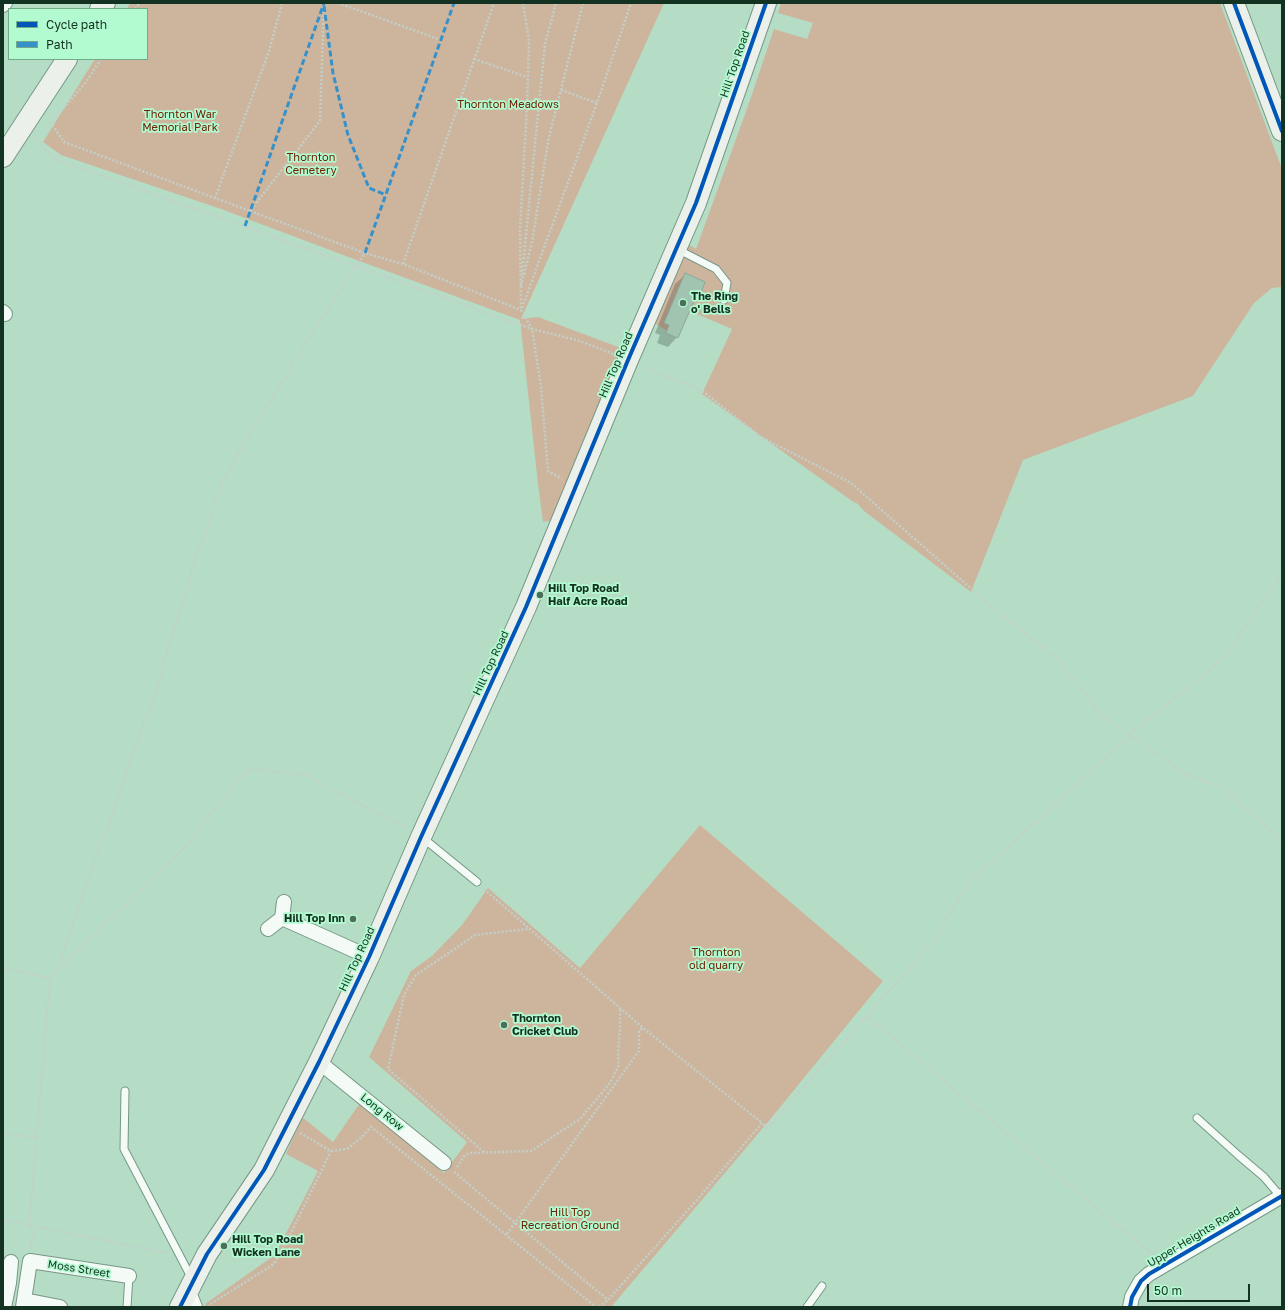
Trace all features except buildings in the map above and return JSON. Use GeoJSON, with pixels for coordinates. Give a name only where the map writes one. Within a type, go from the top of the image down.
{"type":"FeatureCollection","features":[{"type":"Feature","properties":{"kind":"street","name":"Hill Top Road"},"geometry":{"type":"LineString","coordinates":[[189,1296],[207,1254],[264,1170],[319,1062],[526,607],[628,360],[696,203],[766,3]]}},
{"type":"Feature","properties":{"kind":"street"},"geometry":{"type":"LineString","coordinates":[[1234,3],[1282,131]]}},
{"type":"Feature","properties":{"kind":"street"},"geometry":{"type":"LineString","coordinates":[[3,157],[67,60]]}},
{"type":"Feature","properties":{"kind":"street"},"geometry":{"type":"LineString","coordinates":[[268,929],[282,918],[284,902]]}},
{"type":"Feature","properties":{"kind":"street"},"geometry":{"type":"LineString","coordinates":[[282,918],[368,957]]}},
{"type":"Feature","properties":{"kind":"street","name":"Long Row"},"geometry":{"type":"LineString","coordinates":[[319,1062],[444,1163]]}},
{"type":"Feature","properties":{"kind":"street","name":"Upper Heights Road"},"geometry":{"type":"LineString","coordinates":[[1130,1307],[1132,1298],[1141,1281],[1149,1274],[1281,1196]]}},
{"type":"Feature","properties":{"kind":"street"},"geometry":{"type":"LineString","coordinates":[[30,1261],[23,1304],[60,1307]]}},
{"type":"Feature","properties":{"kind":"street","name":"Moss Street"},"geometry":{"type":"LineString","coordinates":[[30,1261],[129,1276]]}},
{"type":"Feature","properties":{"kind":"street"},"geometry":{"type":"LineString","coordinates":[[4,1307],[9,1283],[11,1262]]}},
{"type":"Feature","properties":{"kind":"lane"},"geometry":{"type":"LineString","coordinates":[[677,249],[716,269],[727,283],[724,300]]}},
{"type":"Feature","properties":{"kind":"lane"},"geometry":{"type":"LineString","coordinates":[[421,837],[477,882]]}},
{"type":"Feature","properties":{"kind":"lane"},"geometry":{"type":"LineString","coordinates":[[125,1091],[124,1149],[179,1255],[189,1296]]}},
{"type":"Feature","properties":{"kind":"lane"},"geometry":{"type":"LineString","coordinates":[[1197,1118],[1264,1177],[1281,1196]]}},
{"type":"Feature","properties":{"kind":"lane"},"geometry":{"type":"LineString","coordinates":[[127,1307],[129,1276]]}},
{"type":"Feature","properties":{"kind":"lane"},"geometry":{"type":"LineString","coordinates":[[807,1307],[822,1286]]}},
{"type":"Feature","properties":{"kind":"path"},"geometry":{"type":"LineString","coordinates":[[216,198],[269,51],[282,3]]}},
{"type":"Feature","properties":{"kind":"path"},"geometry":{"type":"LineString","coordinates":[[250,211],[320,121],[324,3]]}},
{"type":"Feature","properties":{"kind":"path"},"geometry":{"type":"LineString","coordinates":[[338,3],[440,40]]}},
{"type":"Feature","properties":{"kind":"path"},"geometry":{"type":"LineString","coordinates":[[403,264],[494,3]]}},
{"type":"Feature","properties":{"kind":"path"},"geometry":{"type":"LineString","coordinates":[[523,3],[528,40],[520,230],[521,310],[532,329],[541,387],[548,471],[576,485]]}},
{"type":"Feature","properties":{"kind":"path"},"geometry":{"type":"LineString","coordinates":[[520,291],[545,44],[556,3]]}},
{"type":"Feature","properties":{"kind":"path"},"geometry":{"type":"LineString","coordinates":[[520,291],[532,242],[549,137],[583,3]]}},
{"type":"Feature","properties":{"kind":"path"},"geometry":{"type":"LineString","coordinates":[[521,310],[597,103],[631,3]]}},
{"type":"Feature","properties":{"kind":"path"},"geometry":{"type":"LineString","coordinates":[[474,59],[527,77]]}},
{"type":"Feature","properties":{"kind":"path"},"geometry":{"type":"LineString","coordinates":[[100,60],[86,82],[51,123],[64,142],[365,253],[403,264],[521,310]]}},
{"type":"Feature","properties":{"kind":"path"},"geometry":{"type":"LineString","coordinates":[[561,90],[597,103]]}},
{"type":"Feature","properties":{"kind":"path"},"geometry":{"type":"LineString","coordinates":[[24,126],[55,158],[532,329],[580,341],[701,390],[762,437],[851,483],[1000,614],[1060,660],[1100,714],[1186,774],[1223,788],[1263,824],[1282,846]]}},
{"type":"Feature","properties":{"kind":"path"},"geometry":{"type":"LineString","coordinates":[[56,971],[154,696],[187,586],[223,479],[300,353],[365,253]]}},
{"type":"Feature","properties":{"kind":"path"},"geometry":{"type":"LineString","coordinates":[[477,882],[643,1028],[767,1128],[933,942],[968,883],[1043,816],[1129,735],[1223,659],[1282,575]]}},
{"type":"Feature","properties":{"kind":"path"},"geometry":{"type":"LineString","coordinates":[[30,1261],[33,1230],[30,1225],[50,978],[56,971],[184,848],[248,770],[306,775],[421,837]]}},
{"type":"Feature","properties":{"kind":"path"},"geometry":{"type":"LineString","coordinates":[[484,1153],[388,1069],[404,995],[416,975],[475,935],[529,929]]}},
{"type":"Feature","properties":{"kind":"path"},"geometry":{"type":"LineString","coordinates":[[3,968],[50,978]]}},
{"type":"Feature","properties":{"kind":"path"},"geometry":{"type":"LineString","coordinates":[[608,1300],[454,1172],[466,1155],[471,1153],[531,1151],[580,1119],[610,1083],[618,1065],[620,1008]]}},
{"type":"Feature","properties":{"kind":"path"},"geometry":{"type":"LineString","coordinates":[[866,1016],[1165,1265]]}},
{"type":"Feature","properties":{"kind":"path"},"geometry":{"type":"LineString","coordinates":[[507,1234],[639,1051],[639,1030],[643,1028]]}},
{"type":"Feature","properties":{"kind":"path"},"geometry":{"type":"LineString","coordinates":[[287,1126],[331,1151],[347,1149],[362,1137],[371,1127],[597,1307],[608,1300],[762,1123]]}},
{"type":"Feature","properties":{"kind":"path"},"geometry":{"type":"LineString","coordinates":[[3,1134],[38,1138]]}},
{"type":"Feature","properties":{"kind":"path"},"geometry":{"type":"LineString","coordinates":[[210,1307],[210,1305],[274,1264],[290,1235],[331,1151]]}},
{"type":"Feature","properties":{"kind":"path"},"geometry":{"type":"LineString","coordinates":[[3,1220],[179,1255]]}},
{"type":"Feature","properties":{"kind":"green space"},"geometry":{"type":"Polygon","coordinates":[[[130,3],[664,3],[521,319],[538,317],[621,348],[554,520],[543,522],[520,320],[221,209],[61,155],[43,142],[94,60],[148,60],[148,8],[128,8],[130,3]]]}},
{"type":"Feature","properties":{"kind":"green space"},"geometry":{"type":"Polygon","coordinates":[[[781,3],[1220,3],[1282,169],[1282,287],[1272,288],[1254,303],[1193,396],[1023,460],[971,592],[864,511],[858,504],[702,394],[732,329],[690,311],[678,338],[653,322],[688,244],[696,249],[748,106],[774,29],[807,39],[813,23],[778,13],[781,3]]]}},
{"type":"Feature","properties":{"kind":"green space"},"geometry":{"type":"Polygon","coordinates":[[[700,825],[883,981],[768,1122],[612,1306],[206,1307],[205,1304],[275,1255],[318,1171],[286,1154],[302,1117],[333,1142],[360,1103],[444,1173],[467,1142],[369,1057],[411,971],[432,956],[462,925],[488,888],[580,968],[700,825]]]}},
{"type":"Feature","properties":{"kind":"marked path"},"geometry":{"type":"LineString","coordinates":[[245,226],[324,3]]}},
{"type":"Feature","properties":{"kind":"marked path"},"geometry":{"type":"LineString","coordinates":[[365,253],[454,3]]}},
{"type":"Feature","properties":{"kind":"marked path"},"geometry":{"type":"LineString","coordinates":[[324,6],[333,73],[348,135],[369,188],[386,195]]}},
{"type":"Feature","properties":{"kind":"cycle path"},"geometry":{"type":"LineString","coordinates":[[180,1307],[207,1254],[264,1170],[319,1062],[369,957],[421,837],[526,607],[628,360],[696,203],[766,3]]}},
{"type":"Feature","properties":{"kind":"cycle path"},"geometry":{"type":"LineString","coordinates":[[1234,3],[1282,131]]}},
{"type":"Feature","properties":{"kind":"cycle path"},"geometry":{"type":"LineString","coordinates":[[1130,1307],[1132,1297],[1141,1281],[1149,1274],[1282,1196]]}},
{"type":"Feature","properties":{"kind":"place","name":"The Ring o' Bells"},"geometry":{"type":"Point","coordinates":[683,303]}},
{"type":"Feature","properties":{"kind":"place","name":"Hill Top Road Half Acre Road"},"geometry":{"type":"Point","coordinates":[540,595]}},
{"type":"Feature","properties":{"kind":"place","name":"Hill Top Inn"},"geometry":{"type":"Point","coordinates":[353,919]}},
{"type":"Feature","properties":{"kind":"place","name":"Thornton Cricket Club"},"geometry":{"type":"Point","coordinates":[504,1025]}},
{"type":"Feature","properties":{"kind":"place","name":"Hill Top Road Wicken Lane"},"geometry":{"type":"Point","coordinates":[224,1246]}},
{"type":"Feature","properties":{"kind":"park label","name":"Thornton Meadows"},"geometry":{"type":"Point","coordinates":[508,105]}},
{"type":"Feature","properties":{"kind":"park label","name":"Thornton War Memorial Park"},"geometry":{"type":"Point","coordinates":[180,121]}},
{"type":"Feature","properties":{"kind":"park label","name":"Thornton Cemetery"},"geometry":{"type":"Point","coordinates":[311,164]}},
{"type":"Feature","properties":{"kind":"park label","name":"Thornton old quarry"},"geometry":{"type":"Point","coordinates":[716,959]}},
{"type":"Feature","properties":{"kind":"park label","name":"Hill Top Recreation Ground"},"geometry":{"type":"Point","coordinates":[570,1219]}}]}
